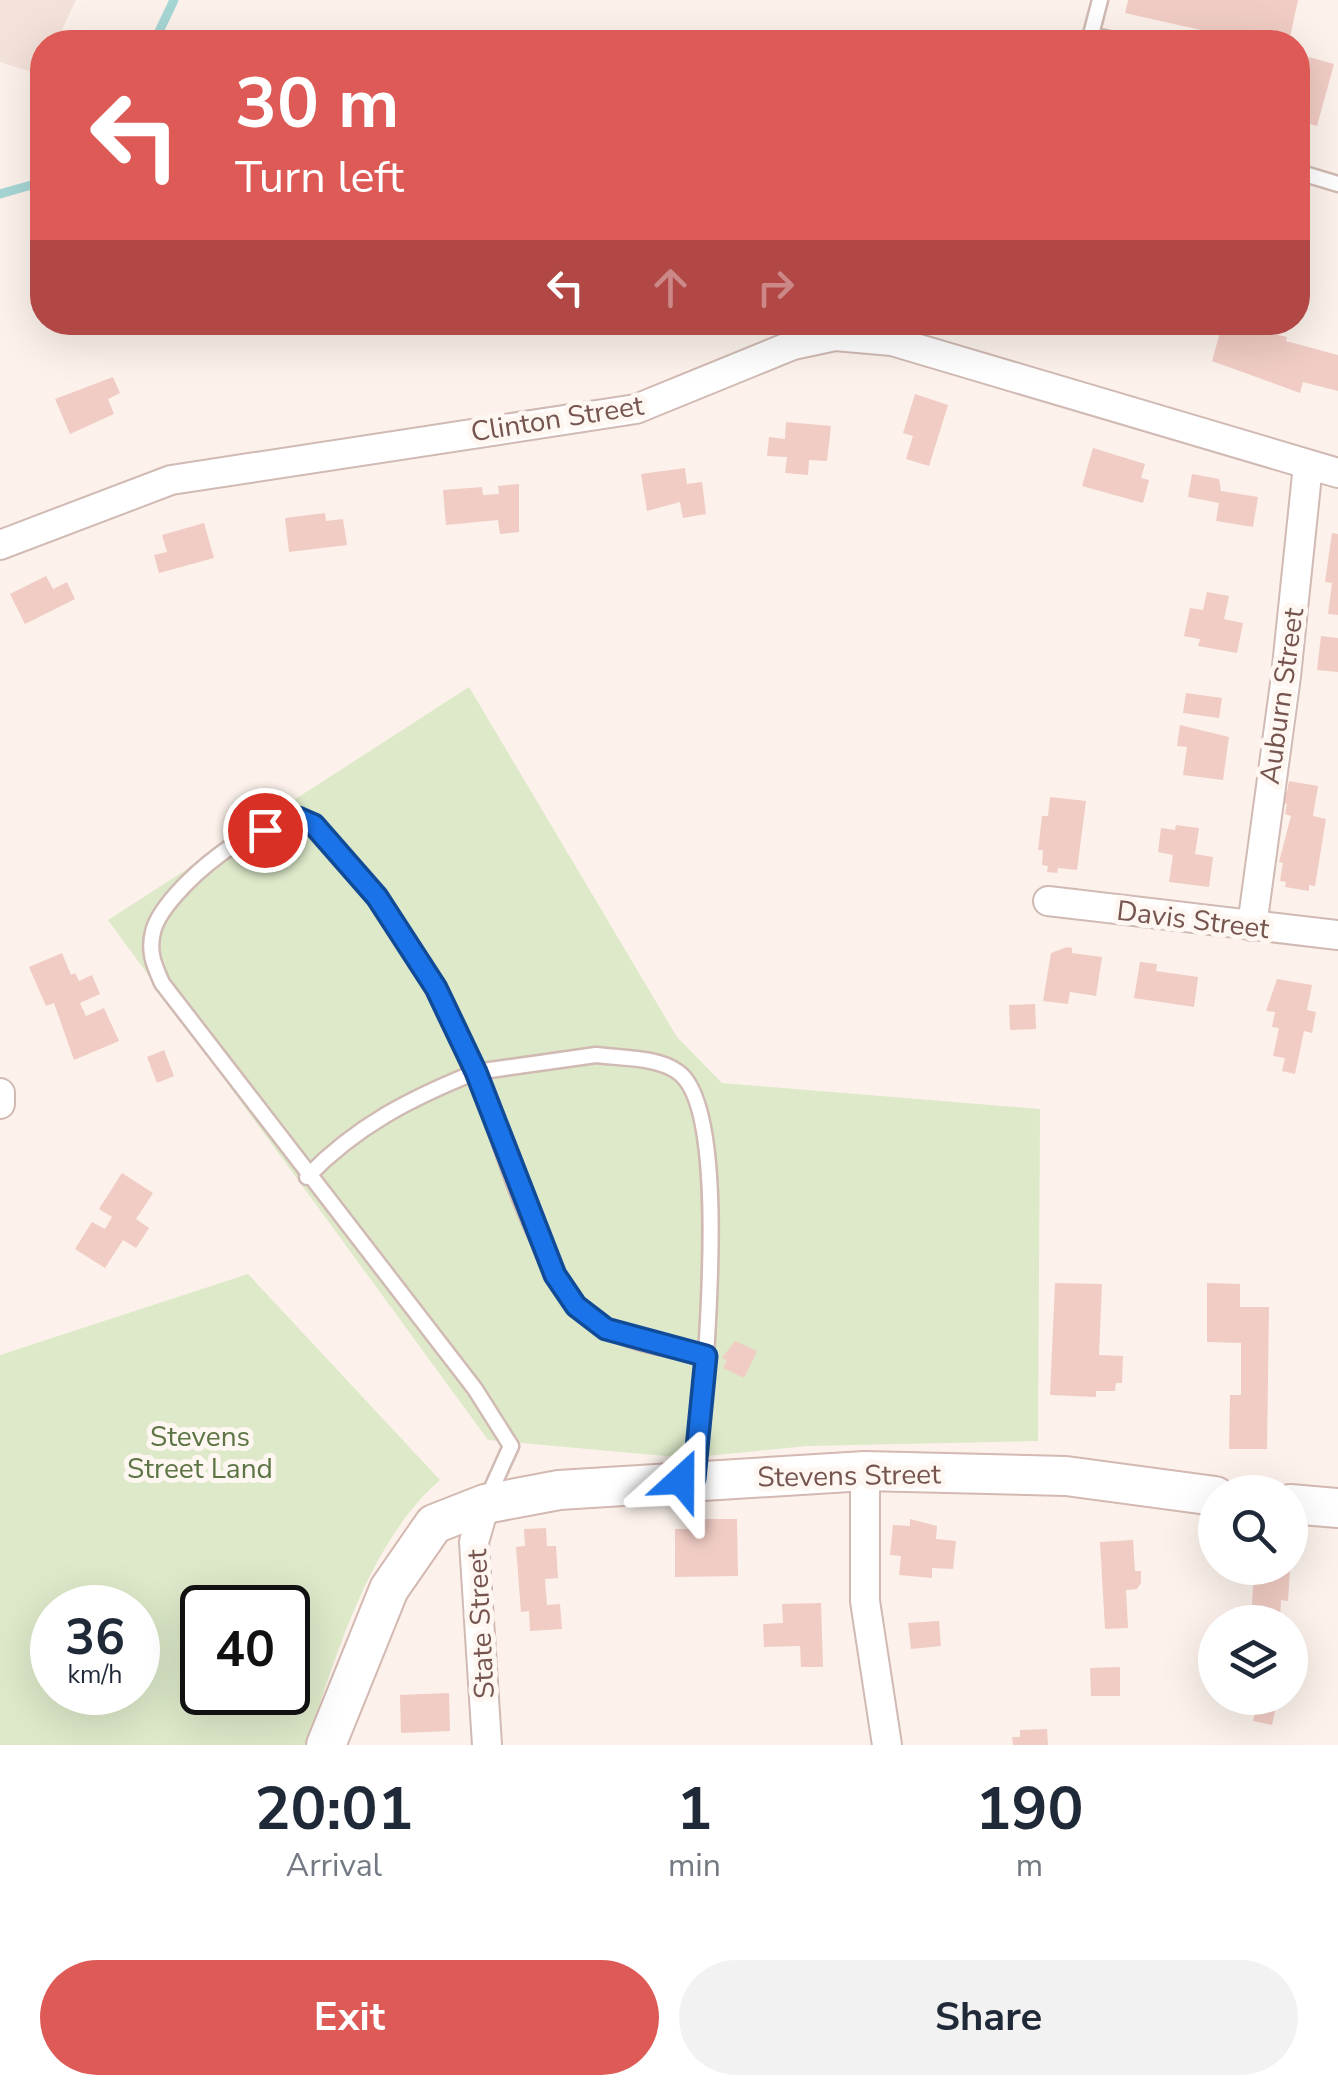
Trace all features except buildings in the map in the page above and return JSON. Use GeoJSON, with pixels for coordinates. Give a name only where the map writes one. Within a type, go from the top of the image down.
{"type":"FeatureCollection","features":[{"type":"Feature","properties":{"kind":"street","name":"Clinton Street"},"geometry":{"type":"LineString","coordinates":[[0,545],[170,480],[636,409],[793,345],[834,336],[892,341],[1338,473]]}},
{"type":"Feature","properties":{"kind":"street","name":"Auburn Street"},"geometry":{"type":"LineString","coordinates":[[1252,926],[1286,676],[1308,466]]}},
{"type":"Feature","properties":{"kind":"street","name":"Davis Street"},"geometry":{"type":"LineString","coordinates":[[1048,901],[1338,935]]}},
{"type":"Feature","properties":{"kind":"street"},"geometry":{"type":"LineString","coordinates":[[0,1093],[0,1104]]}},
{"type":"Feature","properties":{"kind":"street"},"geometry":{"type":"LineString","coordinates":[[865,1471],[864,1601],[887,1745]]}},
{"type":"Feature","properties":{"kind":"street","name":"Stevens Street"},"geometry":{"type":"LineString","coordinates":[[326,1745],[389,1589],[434,1524],[485,1504],[560,1490],[865,1471],[1066,1476],[1198,1494]]}},
{"type":"Feature","properties":{"kind":"street","name":"State Street"},"geometry":{"type":"LineString","coordinates":[[485,1504],[474,1542],[487,1745]]}},
{"type":"Feature","properties":{"kind":"street"},"geometry":{"type":"LineString","coordinates":[[1308,1506],[1338,1508]]}},
{"type":"Feature","properties":{"kind":"lane"},"geometry":{"type":"LineString","coordinates":[[1092,30],[1100,0]]}},
{"type":"Feature","properties":{"kind":"lane"},"geometry":{"type":"LineString","coordinates":[[1310,176],[1338,184]]}},
{"type":"Feature","properties":{"kind":"lane"},"geometry":{"type":"LineString","coordinates":[[485,1504],[511,1446],[476,1389],[307,1177],[162,983],[150,954],[153,929],[167,902],[201,866],[265,830],[298,818],[314,825],[387,912],[436,988],[476,1072],[555,1275],[576,1306],[606,1329],[706,1356]]}},
{"type":"Feature","properties":{"kind":"lane"},"geometry":{"type":"LineString","coordinates":[[307,1177],[339,1144],[382,1114],[476,1072],[596,1055],[642,1060],[678,1072],[696,1094],[705,1133],[712,1247],[694,1479]]}},
{"type":"Feature","properties":{"kind":"shaded area"},"geometry":{"type":"Polygon","coordinates":[[[0,0],[76,0],[62,30],[30,30],[30,72],[0,62],[0,0]]]}},
{"type":"Feature","properties":{"kind":"green space"},"geometry":{"type":"Polygon","coordinates":[[[469,687],[677,1037],[722,1083],[1040,1109],[1038,1441],[807,1446],[687,1458],[488,1440],[108,920],[469,687]]]}},
{"type":"Feature","properties":{"kind":"green space","name":"Stevens Street Land"},"geometry":{"type":"Polygon","coordinates":[[[248,1274],[440,1480],[415,1505],[374,1568],[342,1639],[307,1745],[0,1745],[0,1355],[248,1274]]]}},
{"type":"Feature","properties":{"kind":"waterway"},"geometry":{"type":"LineString","coordinates":[[160,30],[174,0]]}},
{"type":"Feature","properties":{"kind":"waterway"},"geometry":{"type":"LineString","coordinates":[[0,194],[30,185]]}},
{"type":"Feature","properties":{"kind":"route"},"geometry":{"type":"LineString","coordinates":[[265,830],[298,818],[314,825],[377,897],[436,988],[476,1072],[555,1275],[576,1306],[606,1329],[706,1356],[694,1479],[681,1480]]}}]}
